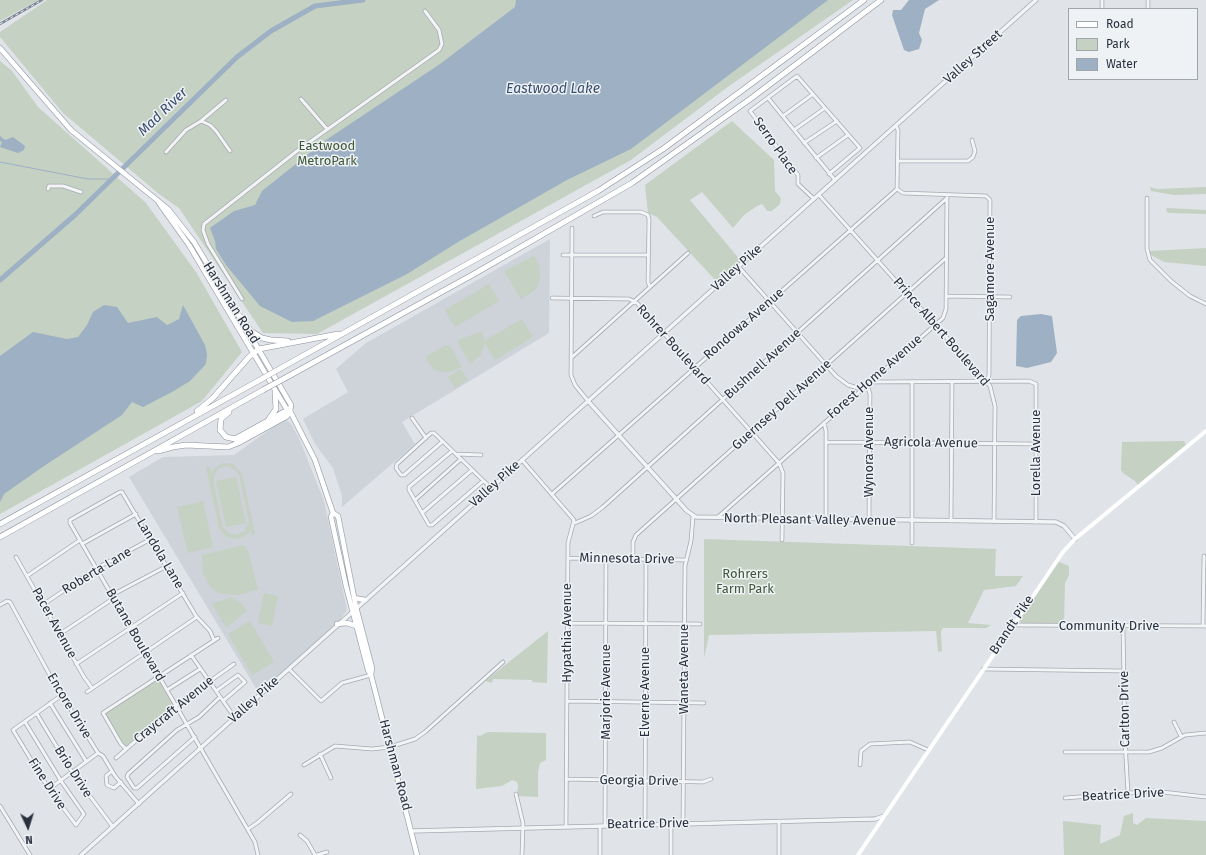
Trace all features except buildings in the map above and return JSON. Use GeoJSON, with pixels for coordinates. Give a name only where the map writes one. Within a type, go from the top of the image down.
{"type":"FeatureCollection","features":[{"type":"Feature","properties":{"kind":"highway"},"geometry":{"type":"LineString","coordinates":[[0,524],[598,191],[634,169],[864,0]]}},
{"type":"Feature","properties":{"kind":"highway"},"geometry":{"type":"LineString","coordinates":[[0,538],[248,398],[481,270],[632,184],[753,97],[881,0]]}},
{"type":"Feature","properties":{"kind":"highway"},"geometry":{"type":"LineString","coordinates":[[238,316],[251,331],[262,338],[279,341],[307,340]]}},
{"type":"Feature","properties":{"kind":"highway"},"geometry":{"type":"LineString","coordinates":[[176,427],[213,398],[253,353],[259,349],[331,336],[356,327]]}},
{"type":"Feature","properties":{"kind":"highway"},"geometry":{"type":"LineString","coordinates":[[263,425],[271,418],[276,409],[275,390]]}},
{"type":"Feature","properties":{"kind":"highway"},"geometry":{"type":"LineString","coordinates":[[248,398],[221,419],[220,425],[222,434],[226,437],[235,439],[263,425],[284,412],[290,411]]}},
{"type":"Feature","properties":{"kind":"highway"},"geometry":{"type":"LineString","coordinates":[[144,457],[173,447],[228,447],[287,416],[290,411]]}},
{"type":"Feature","properties":{"kind":"main road","name":"Harshman Road"},"geometry":{"type":"LineString","coordinates":[[0,49],[71,130],[168,209],[182,226],[259,349],[291,405],[290,411]]}},
{"type":"Feature","properties":{"kind":"main road","name":"Harshman Road"},"geometry":{"type":"LineString","coordinates":[[159,203],[189,245],[275,390],[286,408],[290,411],[315,460],[333,513],[332,521],[352,611],[368,670],[371,675],[417,855]]}},
{"type":"Feature","properties":{"kind":"main road","name":"Brandt Pike"},"geometry":{"type":"LineString","coordinates":[[858,855],[1057,559],[1075,539],[1206,431]]}},
{"type":"Feature","properties":{"kind":"main road","name":"Harshman Road"},"geometry":{"type":"LineString","coordinates":[[333,513],[338,516],[356,607],[372,668],[371,675]]}},
{"type":"Feature","properties":{"kind":"main road"},"geometry":{"type":"LineString","coordinates":[[354,598],[365,600]]}},
{"type":"Feature","properties":{"kind":"main road"},"geometry":{"type":"LineString","coordinates":[[337,624],[348,623],[356,626]]}},
{"type":"Feature","properties":{"kind":"street","name":"Valley Street"},"geometry":{"type":"LineString","coordinates":[[910,113],[1036,0]]}},
{"type":"Feature","properties":{"kind":"street"},"geometry":{"type":"LineString","coordinates":[[242,299],[208,244],[203,230],[204,224],[327,129],[441,48],[442,42],[439,30],[425,11]]}},
{"type":"Feature","properties":{"kind":"street"},"geometry":{"type":"LineString","coordinates":[[829,174],[860,148],[797,76],[768,98],[829,174],[835,180]]}},
{"type":"Feature","properties":{"kind":"street"},"geometry":{"type":"LineString","coordinates":[[783,116],[813,94]]}},
{"type":"Feature","properties":{"kind":"street","name":"Serro Place"},"geometry":{"type":"LineString","coordinates":[[768,98],[750,111],[798,175],[798,184],[814,199]]}},
{"type":"Feature","properties":{"kind":"street"},"geometry":{"type":"LineString","coordinates":[[301,99],[327,129]]}},
{"type":"Feature","properties":{"kind":"street"},"geometry":{"type":"LineString","coordinates":[[166,152],[186,130],[201,121],[226,100]]}},
{"type":"Feature","properties":{"kind":"street"},"geometry":{"type":"LineString","coordinates":[[794,130],[825,108]]}},
{"type":"Feature","properties":{"kind":"street","name":"Valley Pike"},"geometry":{"type":"LineString","coordinates":[[81,855],[235,718],[337,624],[910,113]]}},
{"type":"Feature","properties":{"kind":"street"},"geometry":{"type":"LineString","coordinates":[[201,121],[210,125],[216,131],[230,151]]}},
{"type":"Feature","properties":{"kind":"street"},"geometry":{"type":"LineString","coordinates":[[804,143],[836,121]]}},
{"type":"Feature","properties":{"kind":"street"},"geometry":{"type":"LineString","coordinates":[[896,126],[898,130],[897,189],[903,193],[947,197]]}},
{"type":"Feature","properties":{"kind":"street"},"geometry":{"type":"LineString","coordinates":[[816,158],[848,135]]}},
{"type":"Feature","properties":{"kind":"street"},"geometry":{"type":"LineString","coordinates":[[898,161],[968,161],[973,157],[975,151],[972,140]]}},
{"type":"Feature","properties":{"kind":"street"},"geometry":{"type":"LineString","coordinates":[[48,189],[49,186],[63,186],[81,192]]}},
{"type":"Feature","properties":{"kind":"street","name":"Rondowa Avenue"},"geometry":{"type":"LineString","coordinates":[[552,494],[897,189]]}},
{"type":"Feature","properties":{"kind":"street","name":"Prince Albert Boulevard"},"geometry":{"type":"LineString","coordinates":[[819,194],[987,382],[994,400],[994,522]]}},
{"type":"Feature","properties":{"kind":"street","name":"Sagamore Avenue"},"geometry":{"type":"LineString","coordinates":[[947,197],[986,196],[990,200],[989,375],[987,382]]}},
{"type":"Feature","properties":{"kind":"street","name":"Forest Home Avenue"},"geometry":{"type":"LineString","coordinates":[[716,519],[778,462],[936,324],[946,312],[947,197]]}},
{"type":"Feature","properties":{"kind":"street","name":"Bushnell Avenue"},"geometry":{"type":"LineString","coordinates":[[575,523],[597,512],[947,197]]}},
{"type":"Feature","properties":{"kind":"street"},"geometry":{"type":"LineString","coordinates":[[1147,198],[1147,249],[1150,260],[1171,281],[1190,296],[1206,304]]}},
{"type":"Feature","properties":{"kind":"street"},"geometry":{"type":"LineString","coordinates":[[594,216],[603,212],[641,212],[646,214],[649,219],[648,282],[650,287]]}},
{"type":"Feature","properties":{"kind":"street"},"geometry":{"type":"LineString","coordinates":[[572,228],[572,379],[588,401],[618,435],[693,516]]}},
{"type":"Feature","properties":{"kind":"street"},"geometry":{"type":"LineString","coordinates":[[571,358],[688,253]]}},
{"type":"Feature","properties":{"kind":"street"},"geometry":{"type":"LineString","coordinates":[[562,255],[648,255]]}},
{"type":"Feature","properties":{"kind":"street","name":"Guernsey Dell Avenue"},"geometry":{"type":"LineString","coordinates":[[633,559],[634,537],[946,258]]}},
{"type":"Feature","properties":{"kind":"street"},"geometry":{"type":"LineString","coordinates":[[738,266],[844,383],[861,389]]}},
{"type":"Feature","properties":{"kind":"street"},"geometry":{"type":"LineString","coordinates":[[946,296],[1010,297]]}},
{"type":"Feature","properties":{"kind":"street","name":"Rohrer Boulevard"},"geometry":{"type":"LineString","coordinates":[[552,298],[615,298],[634,301],[778,462],[783,473],[782,540]]}},
{"type":"Feature","properties":{"kind":"street","name":"Lorella Avenue"},"geometry":{"type":"LineString","coordinates":[[987,382],[1029,381],[1036,384],[1036,522]]}},
{"type":"Feature","properties":{"kind":"street"},"geometry":{"type":"LineString","coordinates":[[951,521],[952,382]]}},
{"type":"Feature","properties":{"kind":"street"},"geometry":{"type":"LineString","coordinates":[[868,384],[987,382]]}},
{"type":"Feature","properties":{"kind":"street"},"geometry":{"type":"LineString","coordinates":[[912,383],[912,542]]}},
{"type":"Feature","properties":{"kind":"street","name":"Wynora Avenue"},"geometry":{"type":"LineString","coordinates":[[868,384],[870,394],[869,520]]}},
{"type":"Feature","properties":{"kind":"street"},"geometry":{"type":"LineString","coordinates":[[412,418],[426,438]]}},
{"type":"Feature","properties":{"kind":"street"},"geometry":{"type":"LineString","coordinates":[[824,422],[827,442],[826,520]]}},
{"type":"Feature","properties":{"kind":"street"},"geometry":{"type":"LineString","coordinates":[[442,442],[404,475],[402,476],[396,468],[397,464],[426,438],[434,433],[491,488]]}},
{"type":"Feature","properties":{"kind":"street","name":"Agricola Avenue"},"geometry":{"type":"LineString","coordinates":[[827,442],[1036,444]]}},
{"type":"Feature","properties":{"kind":"street"},"geometry":{"type":"LineString","coordinates":[[452,451],[409,489],[429,525],[432,525],[483,481]]}},
{"type":"Feature","properties":{"kind":"street"},"geometry":{"type":"LineString","coordinates":[[456,454],[481,455]]}},
{"type":"Feature","properties":{"kind":"street"},"geometry":{"type":"LineString","coordinates":[[415,500],[461,459]]}},
{"type":"Feature","properties":{"kind":"street"},"geometry":{"type":"LineString","coordinates":[[522,460],[574,518],[575,523]]}},
{"type":"Feature","properties":{"kind":"street"},"geometry":{"type":"LineString","coordinates":[[422,513],[472,470]]}},
{"type":"Feature","properties":{"kind":"street","name":"Landola Lane"},"geometry":{"type":"LineString","coordinates":[[70,521],[122,492],[197,617],[210,631],[214,640]]}},
{"type":"Feature","properties":{"kind":"street"},"geometry":{"type":"LineString","coordinates":[[27,576],[81,542],[136,514]]}},
{"type":"Feature","properties":{"kind":"street","name":"North Pleasant Valley Avenue"},"geometry":{"type":"LineString","coordinates":[[693,516],[716,519],[1036,522],[1062,524],[1075,539]]}},
{"type":"Feature","properties":{"kind":"street","name":"Waneta Avenue"},"geometry":{"type":"LineString","coordinates":[[683,824],[686,560],[691,540],[693,516]]}},
{"type":"Feature","properties":{"kind":"street","name":"Butane Boulevard"},"geometry":{"type":"LineString","coordinates":[[70,521],[195,737],[200,749],[248,829],[255,842],[258,855]]}},
{"type":"Feature","properties":{"kind":"street","name":"Hypathia Avenue"},"geometry":{"type":"LineString","coordinates":[[566,826],[568,540],[575,523]]}},
{"type":"Feature","properties":{"kind":"street","name":"Roberta Lane"},"geometry":{"type":"LineString","coordinates":[[44,604],[97,568],[151,539]]}},
{"type":"Feature","properties":{"kind":"street"},"geometry":{"type":"LineString","coordinates":[[1204,556],[1205,626]]}},
{"type":"Feature","properties":{"kind":"street","name":"Pacer Avenue"},"geometry":{"type":"LineString","coordinates":[[16,557],[44,604],[76,664],[92,688]]}},
{"type":"Feature","properties":{"kind":"street","name":"Minnesota Drive"},"geometry":{"type":"LineString","coordinates":[[568,558],[686,560]]}},
{"type":"Feature","properties":{"kind":"street","name":"Marjorie Avenue"},"geometry":{"type":"LineString","coordinates":[[605,825],[606,558]]}},
{"type":"Feature","properties":{"kind":"street","name":"Elverne Avenue"},"geometry":{"type":"LineString","coordinates":[[645,824],[646,559]]}},
{"type":"Feature","properties":{"kind":"street"},"geometry":{"type":"LineString","coordinates":[[60,634],[113,597],[167,566]]}},
{"type":"Feature","properties":{"kind":"street"},"geometry":{"type":"LineString","coordinates":[[76,664],[183,593]]}},
{"type":"Feature","properties":{"kind":"street","name":"Encore Drive"},"geometry":{"type":"LineString","coordinates":[[0,605],[8,601],[62,695],[98,753],[103,756],[112,771],[139,804]]}},
{"type":"Feature","properties":{"kind":"street"},"geometry":{"type":"LineString","coordinates":[[87,692],[197,617]]}},
{"type":"Feature","properties":{"kind":"street"},"geometry":{"type":"LineString","coordinates":[[567,623],[700,624]]}},
{"type":"Feature","properties":{"kind":"street","name":"Community Drive"},"geometry":{"type":"LineString","coordinates":[[1013,625],[1205,626]]}},
{"type":"Feature","properties":{"kind":"street","name":"Carlton Drive"},"geometry":{"type":"LineString","coordinates":[[1123,626],[1125,753],[1128,793]]}},
{"type":"Feature","properties":{"kind":"street"},"geometry":{"type":"LineString","coordinates":[[126,749],[121,744],[103,713],[218,638]]}},
{"type":"Feature","properties":{"kind":"street"},"geometry":{"type":"LineString","coordinates":[[191,655],[235,718]]}},
{"type":"Feature","properties":{"kind":"street"},"geometry":{"type":"LineString","coordinates":[[304,765],[335,746],[372,749],[390,747],[410,741],[425,732],[503,662]]}},
{"type":"Feature","properties":{"kind":"street","name":"Craycraft Avenue"},"geometry":{"type":"LineString","coordinates":[[116,758],[177,706],[234,664]]}},
{"type":"Feature","properties":{"kind":"street"},"geometry":{"type":"LineString","coordinates":[[167,690],[200,669]]}},
{"type":"Feature","properties":{"kind":"street"},"geometry":{"type":"LineString","coordinates":[[289,669],[320,701],[342,683],[371,675]]}},
{"type":"Feature","properties":{"kind":"street"},"geometry":{"type":"LineString","coordinates":[[983,669],[1124,671]]}},
{"type":"Feature","properties":{"kind":"street","name":"Craycraft Avenue"},"geometry":{"type":"LineString","coordinates":[[216,691],[238,675],[245,682],[223,701]]}},
{"type":"Feature","properties":{"kind":"street"},"geometry":{"type":"LineString","coordinates":[[61,781],[25,722],[62,695]]}},
{"type":"Feature","properties":{"kind":"street"},"geometry":{"type":"LineString","coordinates":[[195,737],[137,788],[134,788],[128,775],[177,730],[188,725],[199,717],[220,697]]}},
{"type":"Feature","properties":{"kind":"street"},"geometry":{"type":"LineString","coordinates":[[567,701],[704,703]]}},
{"type":"Feature","properties":{"kind":"street"},"geometry":{"type":"LineString","coordinates":[[50,703],[86,762]]}},
{"type":"Feature","properties":{"kind":"street","name":"Brio Drive"},"geometry":{"type":"LineString","coordinates":[[37,714],[72,772],[113,827]]}},
{"type":"Feature","properties":{"kind":"street","name":"Fine Drive"},"geometry":{"type":"LineString","coordinates":[[25,722],[13,730],[49,789],[74,825],[79,822],[84,814],[61,781]]}},
{"type":"Feature","properties":{"kind":"street"},"geometry":{"type":"LineString","coordinates":[[1174,722],[1181,736]]}},
{"type":"Feature","properties":{"kind":"street"},"geometry":{"type":"LineString","coordinates":[[1065,752],[1125,753],[1158,750],[1181,736],[1190,733],[1206,733]]}},
{"type":"Feature","properties":{"kind":"street"},"geometry":{"type":"LineString","coordinates":[[860,765],[861,751],[870,744],[910,742],[928,750]]}},
{"type":"Feature","properties":{"kind":"street"},"geometry":{"type":"LineString","coordinates":[[49,789],[98,753]]}},
{"type":"Feature","properties":{"kind":"street"},"geometry":{"type":"LineString","coordinates":[[320,754],[331,778]]}},
{"type":"Feature","properties":{"kind":"street"},"geometry":{"type":"LineString","coordinates":[[112,771],[106,776],[107,785],[114,788],[121,782]]}},
{"type":"Feature","properties":{"kind":"street","name":"Georgia Drive"},"geometry":{"type":"LineString","coordinates":[[566,780],[704,782],[711,779]]}},
{"type":"Feature","properties":{"kind":"street","name":"Beatrice Drive"},"geometry":{"type":"LineString","coordinates":[[1065,798],[1086,798],[1154,791],[1206,796]]}},
{"type":"Feature","properties":{"kind":"street"},"geometry":{"type":"LineString","coordinates":[[248,829],[291,794]]}},
{"type":"Feature","properties":{"kind":"street"},"geometry":{"type":"LineString","coordinates":[[516,794],[522,827],[522,855]]}},
{"type":"Feature","properties":{"kind":"street"},"geometry":{"type":"LineString","coordinates":[[0,806],[30,855]]}},
{"type":"Feature","properties":{"kind":"street","name":"Beatrice Drive"},"geometry":{"type":"LineString","coordinates":[[412,831],[875,819],[884,816]]}},
{"type":"Feature","properties":{"kind":"street"},"geometry":{"type":"LineString","coordinates":[[779,821],[779,855]]}},
{"type":"Feature","properties":{"kind":"street"},"geometry":{"type":"LineString","coordinates":[[671,824],[671,855]]}},
{"type":"Feature","properties":{"kind":"street"},"geometry":{"type":"LineString","coordinates":[[600,826],[600,855]]}},
{"type":"Feature","properties":{"kind":"street"},"geometry":{"type":"LineString","coordinates":[[300,835],[307,841],[316,855],[327,852]]}},
{"type":"Feature","properties":{"kind":"shaded area"},"geometry":{"type":"Polygon","coordinates":[[[550,239],[549,333],[402,422],[415,444],[342,507],[342,496],[333,468],[315,444],[303,419],[348,392],[336,369],[366,343],[550,239]]]}},
{"type":"Feature","properties":{"kind":"shaded area"},"geometry":{"type":"Polygon","coordinates":[[[283,420],[287,420],[291,424],[299,438],[324,501],[347,610],[337,624],[260,695],[129,477],[163,457],[234,455],[283,420]]]}},
{"type":"Feature","properties":{"kind":"green space"},"geometry":{"type":"Polygon","coordinates":[[[0,0],[39,0],[0,21],[0,0]]]}},
{"type":"Feature","properties":{"kind":"green space","name":"Eastwood MetroPark"},"geometry":{"type":"Polygon","coordinates":[[[47,0],[853,0],[729,86],[631,160],[317,334],[263,333],[179,208],[159,194],[63,113],[0,37],[0,32],[47,0]]]}},
{"type":"Feature","properties":{"kind":"green space"},"geometry":{"type":"Polygon","coordinates":[[[0,61],[12,71],[38,107],[146,203],[196,272],[242,352],[202,401],[0,514],[0,61]]]}},
{"type":"Feature","properties":{"kind":"green space"},"geometry":{"type":"Polygon","coordinates":[[[732,121],[774,160],[775,191],[781,198],[780,204],[772,211],[767,211],[762,204],[757,206],[744,215],[733,228],[702,192],[690,200],[741,261],[717,282],[657,217],[648,213],[645,185],[732,121]]]}},
{"type":"Feature","properties":{"kind":"green space"},"geometry":{"type":"Polygon","coordinates":[[[1150,187],[1157,189],[1206,187],[1206,194],[1174,195],[1151,191],[1150,187]]]}},
{"type":"Feature","properties":{"kind":"green space"},"geometry":{"type":"Polygon","coordinates":[[[1167,208],[1206,210],[1206,214],[1169,213],[1166,211],[1167,208]]]}},
{"type":"Feature","properties":{"kind":"green space"},"geometry":{"type":"Polygon","coordinates":[[[1206,248],[1206,266],[1164,262],[1151,255],[1149,251],[1206,248]]]}},
{"type":"Feature","properties":{"kind":"green space"},"geometry":{"type":"Polygon","coordinates":[[[534,256],[539,265],[539,283],[535,290],[521,299],[504,271],[534,256]]]}},
{"type":"Feature","properties":{"kind":"green space"},"geometry":{"type":"Polygon","coordinates":[[[489,284],[499,301],[455,327],[445,310],[489,284]]]}},
{"type":"Feature","properties":{"kind":"green space"},"geometry":{"type":"Polygon","coordinates":[[[522,319],[533,337],[495,360],[485,343],[480,356],[470,364],[458,343],[459,340],[482,331],[484,341],[522,319]]]}},
{"type":"Feature","properties":{"kind":"green space"},"geometry":{"type":"Polygon","coordinates":[[[445,345],[450,346],[462,367],[450,372],[442,372],[435,370],[430,365],[426,357],[445,345]]]}},
{"type":"Feature","properties":{"kind":"green space"},"geometry":{"type":"Polygon","coordinates":[[[461,369],[468,380],[455,388],[448,377],[461,369]]]}},
{"type":"Feature","properties":{"kind":"green space"},"geometry":{"type":"Polygon","coordinates":[[[1184,441],[1186,445],[1138,485],[1121,470],[1122,442],[1184,441]]]}},
{"type":"Feature","properties":{"kind":"green space"},"geometry":{"type":"Polygon","coordinates":[[[223,463],[233,464],[242,474],[255,534],[252,535],[251,530],[244,537],[234,539],[226,536],[219,528],[206,467],[210,467],[211,472],[223,463]],[[228,466],[221,467],[216,471],[213,481],[223,527],[228,533],[236,535],[245,531],[249,521],[239,475],[235,470],[228,466]]]}},
{"type":"Feature","properties":{"kind":"green space"},"geometry":{"type":"Polygon","coordinates":[[[236,477],[246,523],[226,527],[216,481],[236,477]]]}},
{"type":"Feature","properties":{"kind":"green space"},"geometry":{"type":"Polygon","coordinates":[[[203,501],[213,547],[188,553],[177,507],[203,501]]]}},
{"type":"Feature","properties":{"kind":"green space","name":"Rohrers Farm Park"},"geometry":{"type":"Polygon","coordinates":[[[704,539],[996,549],[995,576],[1023,576],[1016,586],[984,590],[968,623],[991,625],[986,628],[943,628],[941,631],[942,651],[938,652],[936,631],[709,635],[704,658],[704,539]]]}},
{"type":"Feature","properties":{"kind":"green space"},"geometry":{"type":"Polygon","coordinates":[[[243,545],[247,548],[258,589],[240,595],[221,594],[212,589],[203,573],[202,555],[243,545]]]}},
{"type":"Feature","properties":{"kind":"green space"},"geometry":{"type":"Polygon","coordinates":[[[1057,561],[1069,566],[1069,575],[1065,583],[1064,624],[1021,623],[1019,618],[1057,561]]]}},
{"type":"Feature","properties":{"kind":"green space"},"geometry":{"type":"Polygon","coordinates":[[[264,593],[278,596],[272,626],[258,623],[264,593]]]}},
{"type":"Feature","properties":{"kind":"green space"},"geometry":{"type":"Polygon","coordinates":[[[231,597],[241,603],[247,611],[226,627],[212,604],[231,597]]]}},
{"type":"Feature","properties":{"kind":"green space"},"geometry":{"type":"Polygon","coordinates":[[[250,621],[274,662],[252,675],[228,634],[250,621]]]}},
{"type":"Feature","properties":{"kind":"green space"},"geometry":{"type":"Polygon","coordinates":[[[548,631],[547,683],[532,682],[532,680],[493,679],[492,683],[485,681],[548,631]]]}},
{"type":"Feature","properties":{"kind":"green space"},"geometry":{"type":"Polygon","coordinates":[[[159,676],[177,706],[126,749],[103,713],[159,676]]]}},
{"type":"Feature","properties":{"kind":"green space"},"geometry":{"type":"Polygon","coordinates":[[[488,732],[546,733],[546,760],[540,763],[538,772],[538,797],[517,796],[518,785],[517,782],[512,780],[502,786],[476,789],[477,735],[480,736],[488,732]]]}},
{"type":"Feature","properties":{"kind":"green space"},"geometry":{"type":"Polygon","coordinates":[[[1133,813],[1133,823],[1137,825],[1146,818],[1206,821],[1206,855],[1064,855],[1063,821],[1101,825],[1100,844],[1120,835],[1124,816],[1133,813]]]}},
{"type":"Feature","properties":{"kind":"water","name":"Eastwood Lake"},"geometry":{"type":"Polygon","coordinates":[[[516,0],[828,0],[631,149],[567,180],[458,242],[407,274],[313,321],[292,322],[260,306],[226,265],[216,249],[215,241],[210,228],[234,211],[255,205],[262,191],[326,140],[440,64],[515,7],[516,0]]]}},
{"type":"Feature","properties":{"kind":"water"},"geometry":{"type":"Polygon","coordinates":[[[909,0],[939,0],[925,9],[919,33],[922,40],[919,49],[909,52],[904,50],[892,15],[893,10],[901,10],[909,0]]]}},
{"type":"Feature","properties":{"kind":"water"},"geometry":{"type":"Polygon","coordinates":[[[0,136],[5,140],[13,137],[25,146],[24,150],[18,153],[0,147],[2,142],[0,141],[0,136]]]}},
{"type":"Feature","properties":{"kind":"water"},"geometry":{"type":"Polygon","coordinates":[[[104,305],[117,307],[128,323],[157,317],[167,325],[179,319],[183,305],[205,345],[207,354],[206,364],[190,381],[143,407],[132,402],[122,415],[4,494],[0,502],[0,356],[33,332],[67,339],[78,337],[87,325],[93,312],[104,305]]]}},
{"type":"Feature","properties":{"kind":"water"},"geometry":{"type":"Polygon","coordinates":[[[1041,314],[1052,316],[1057,353],[1051,362],[1027,368],[1016,366],[1017,320],[1021,316],[1041,314]]]}},
{"type":"Feature","properties":{"kind":"waterway","name":"Mad River"},"geometry":{"type":"LineString","coordinates":[[0,280],[75,215],[237,57],[271,31],[315,6],[363,0]]}},
{"type":"Feature","properties":{"kind":"waterway"},"geometry":{"type":"LineString","coordinates":[[0,162],[88,179],[111,179]]}},
{"type":"Feature","properties":{"kind":"railway"},"geometry":{"type":"LineString","coordinates":[[0,24],[42,0]]}}]}
